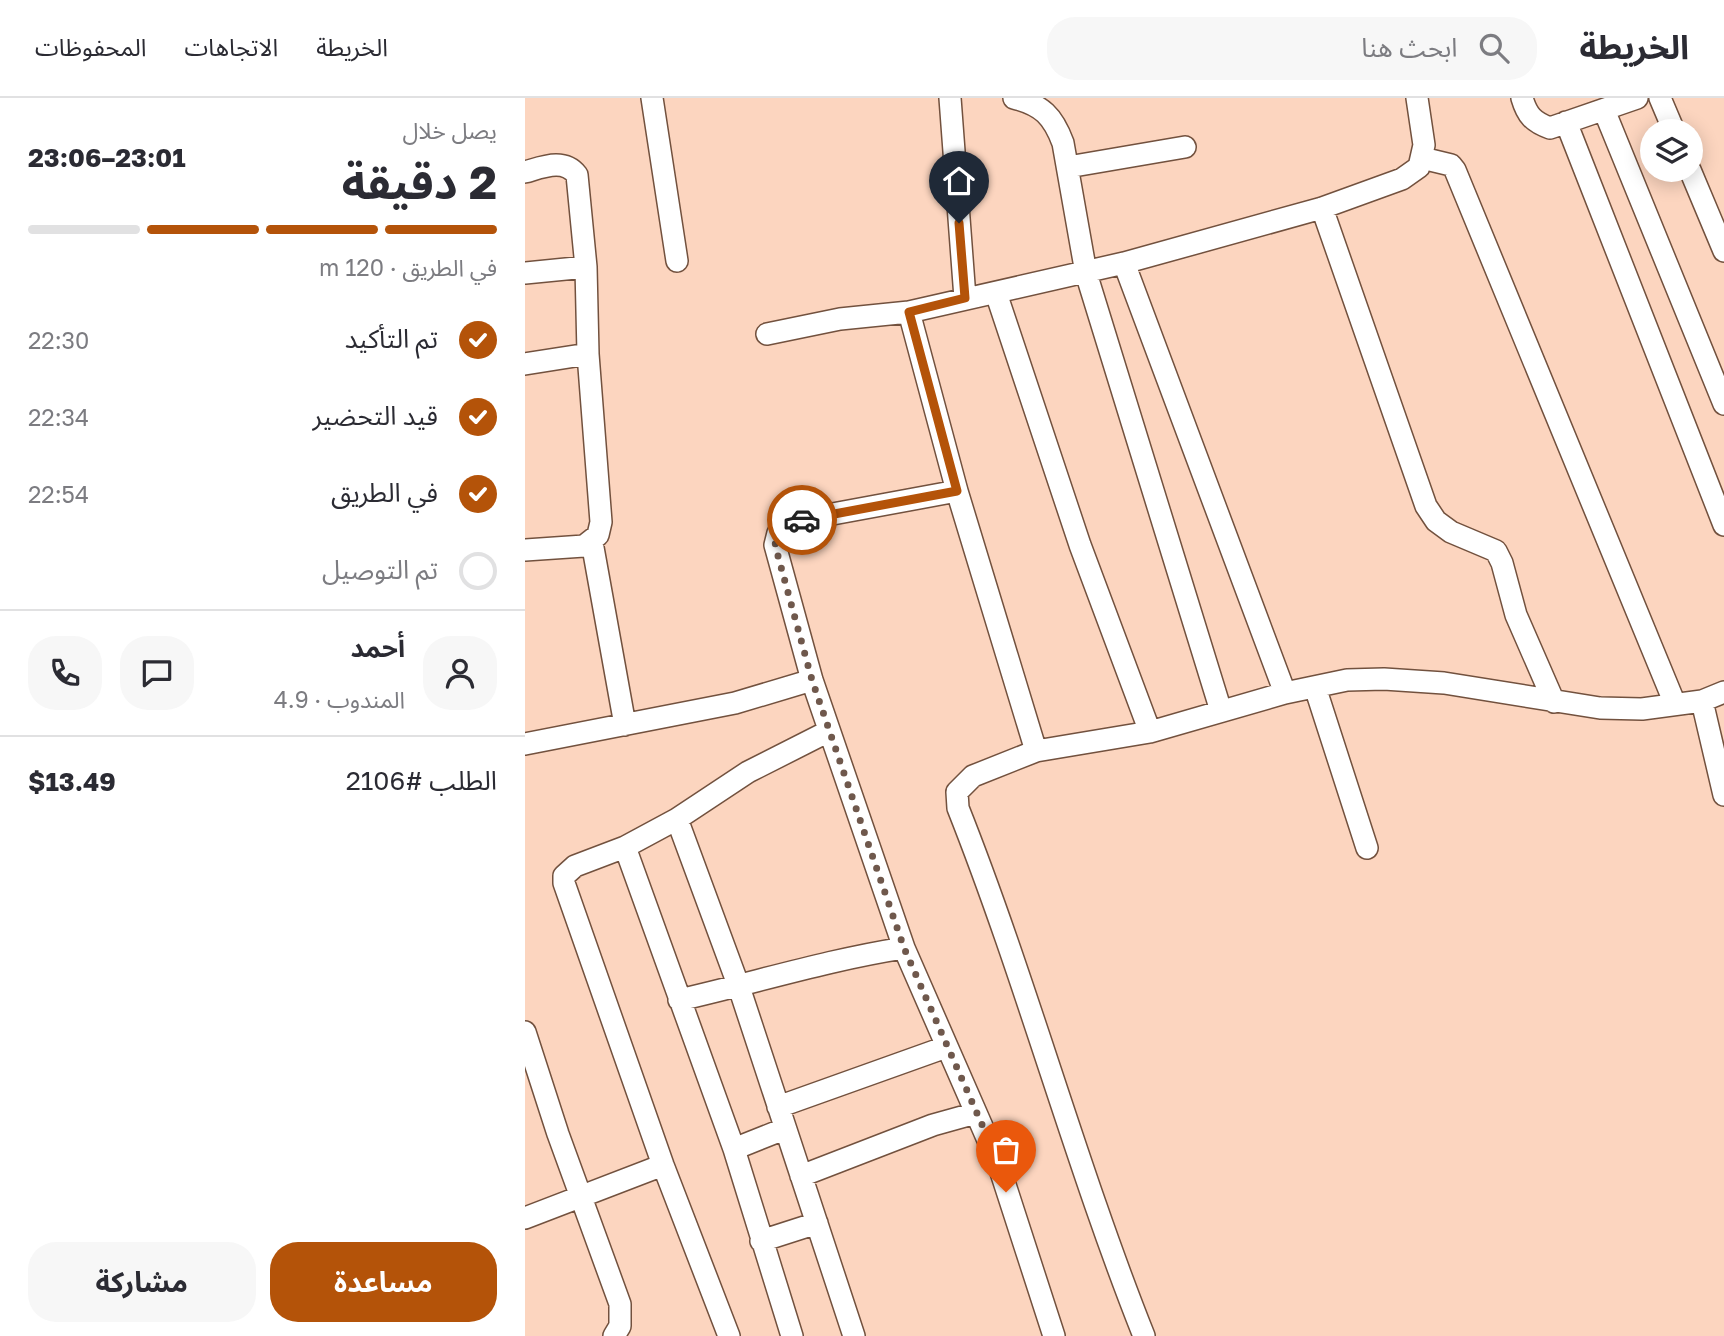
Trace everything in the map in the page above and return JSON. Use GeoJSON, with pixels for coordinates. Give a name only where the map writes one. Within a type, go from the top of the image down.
{"type":"FeatureCollection","features":[{"type":"Feature","properties":{"kind":"street"},"geometry":{"type":"LineString","coordinates":[[652,98],[677,261]]}},
{"type":"Feature","properties":{"kind":"street"},"geometry":{"type":"LineString","coordinates":[[950,98],[965,298]]}},
{"type":"Feature","properties":{"kind":"street"},"geometry":{"type":"LineString","coordinates":[[1014,98],[1045,111],[1056,122],[1068,167],[1086,273],[1221,711]]}},
{"type":"Feature","properties":{"kind":"street"},"geometry":{"type":"LineString","coordinates":[[767,334],[840,319],[909,312],[1086,273],[1322,208],[1402,178],[1419,167],[1424,145],[1417,98]]}},
{"type":"Feature","properties":{"kind":"street"},"geometry":{"type":"LineString","coordinates":[[1522,98],[1526,113],[1536,123],[1550,128],[1637,98]]}},
{"type":"Feature","properties":{"kind":"street"},"geometry":{"type":"LineString","coordinates":[[1660,98],[1669,119]]}},
{"type":"Feature","properties":{"kind":"street"},"geometry":{"type":"LineString","coordinates":[[1604,110],[1724,404]]}},
{"type":"Feature","properties":{"kind":"street"},"geometry":{"type":"LineString","coordinates":[[1566,122],[1724,524]]}},
{"type":"Feature","properties":{"kind":"street"},"geometry":{"type":"LineString","coordinates":[[1068,167],[1185,147]]}},
{"type":"Feature","properties":{"kind":"street"},"geometry":{"type":"LineString","coordinates":[[1422,158],[1451,165],[1455,170],[1675,704]]}},
{"type":"Feature","properties":{"kind":"street"},"geometry":{"type":"LineString","coordinates":[[525,172],[563,165],[572,169],[577,176],[586,267],[588,354],[601,522],[598,534],[592,542],[584,546],[525,550]]}},
{"type":"Feature","properties":{"kind":"street"},"geometry":{"type":"LineString","coordinates":[[1695,182],[1724,251]]}},
{"type":"Feature","properties":{"kind":"street"},"geometry":{"type":"LineString","coordinates":[[1322,208],[1426,506],[1436,521],[1451,532],[1496,551],[1502,563],[1516,615],[1554,702]]}},
{"type":"Feature","properties":{"kind":"street"},"geometry":{"type":"LineString","coordinates":[[1124,263],[1285,693]]}},
{"type":"Feature","properties":{"kind":"street"},"geometry":{"type":"LineString","coordinates":[[525,273],[586,267]]}},
{"type":"Feature","properties":{"kind":"street"},"geometry":{"type":"LineString","coordinates":[[996,293],[1080,545],[1150,732]]}},
{"type":"Feature","properties":{"kind":"street"},"geometry":{"type":"LineString","coordinates":[[909,312],[957,491],[1036,751]]}},
{"type":"Feature","properties":{"kind":"street"},"geometry":{"type":"LineString","coordinates":[[525,364],[588,354]]}},
{"type":"Feature","properties":{"kind":"street"},"geometry":{"type":"LineString","coordinates":[[957,491],[800,520],[778,533],[775,553],[812,680],[904,948],[998,1163],[1054,1336]]}},
{"type":"Feature","properties":{"kind":"street"},"geometry":{"type":"LineString","coordinates":[[592,542],[625,725]]}},
{"type":"Feature","properties":{"kind":"street"},"geometry":{"type":"LineString","coordinates":[[1144,1336],[1095,1211],[1007,936],[958,808],[957,792],[974,776],[1036,751],[1150,732],[1285,693],[1347,680],[1384,678],[1444,683],[1600,708],[1642,709],[1702,701],[1724,692]]}},
{"type":"Feature","properties":{"kind":"street"},"geometry":{"type":"LineString","coordinates":[[525,744],[735,702],[812,680]]}},
{"type":"Feature","properties":{"kind":"street"},"geometry":{"type":"LineString","coordinates":[[1315,687],[1367,848]]}},
{"type":"Feature","properties":{"kind":"street"},"geometry":{"type":"LineString","coordinates":[[1702,701],[1724,794]]}},
{"type":"Feature","properties":{"kind":"street"},"geometry":{"type":"LineString","coordinates":[[729,1336],[663,1165],[563,883],[564,876],[575,866],[625,847],[677,819],[748,772],[829,732]]}},
{"type":"Feature","properties":{"kind":"street"},"geometry":{"type":"LineString","coordinates":[[677,819],[739,987],[854,1336]]}},
{"type":"Feature","properties":{"kind":"street"},"geometry":{"type":"LineString","coordinates":[[625,847],[734,1149],[792,1336]]}},
{"type":"Feature","properties":{"kind":"street"},"geometry":{"type":"LineString","coordinates":[[679,1000],[739,987],[795,970],[904,948]]}},
{"type":"Feature","properties":{"kind":"street"},"geometry":{"type":"LineString","coordinates":[[525,1032],[558,1134],[620,1304],[620,1326],[614,1336]]}},
{"type":"Feature","properties":{"kind":"street"},"geometry":{"type":"LineString","coordinates":[[778,1107],[946,1047]]}},
{"type":"Feature","properties":{"kind":"street"},"geometry":{"type":"LineString","coordinates":[[800,1176],[933,1125],[976,1113]]}},
{"type":"Feature","properties":{"kind":"street"},"geometry":{"type":"LineString","coordinates":[[734,1149],[784,1129]]}},
{"type":"Feature","properties":{"kind":"street"},"geometry":{"type":"LineString","coordinates":[[525,1218],[663,1165]]}},
{"type":"Feature","properties":{"kind":"street"},"geometry":{"type":"LineString","coordinates":[[761,1241],[817,1223]]}},
{"type":"Feature","properties":{"kind":"way so far"},"geometry":{"type":"LineString","coordinates":[[802,520],[785,526],[778,533],[775,553],[812,680],[904,948],[984,1129],[1006,1192]]}},
{"type":"Feature","properties":{"kind":"route"},"geometry":{"type":"LineString","coordinates":[[802,520],[957,491],[909,312],[965,298],[959,223]]}}]}
